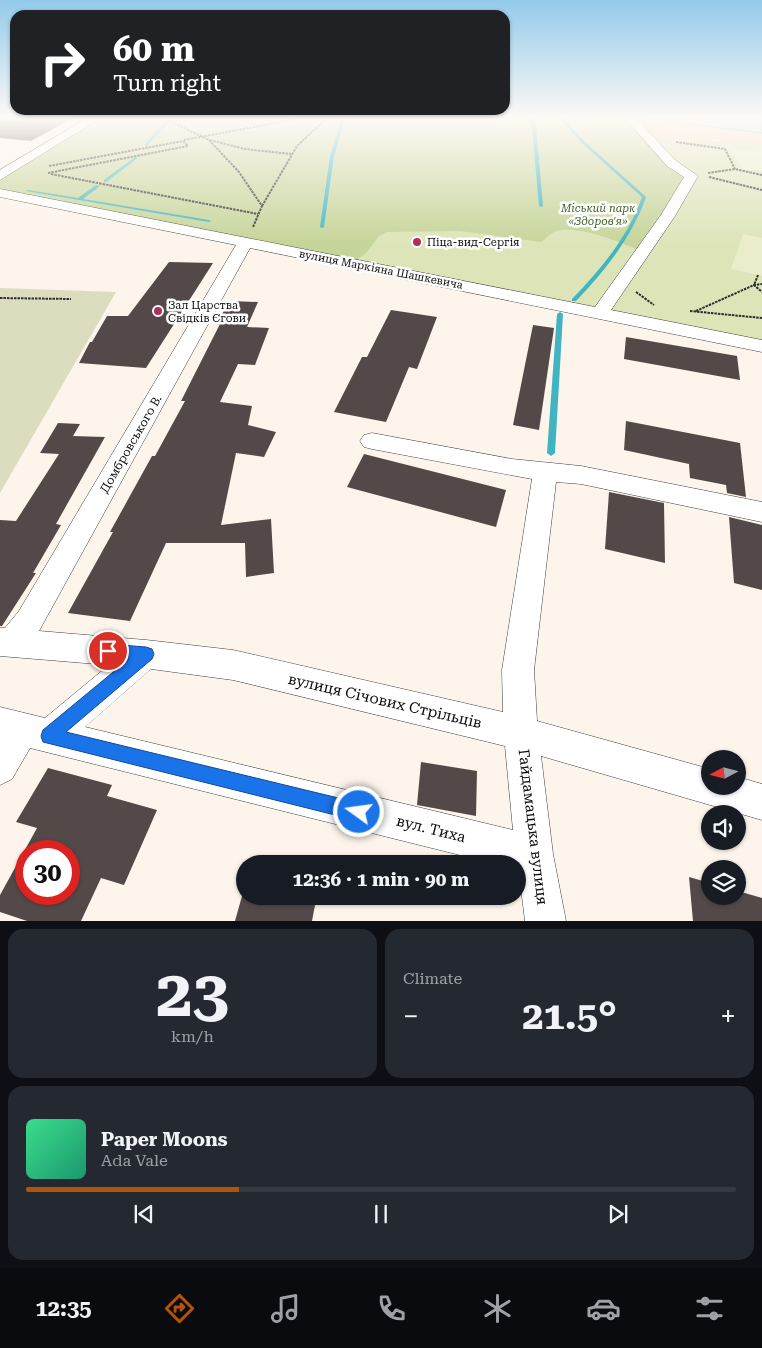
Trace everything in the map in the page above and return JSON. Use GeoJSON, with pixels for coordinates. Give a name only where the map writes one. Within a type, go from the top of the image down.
{"type":"FeatureCollection","features":[{"type":"Feature","properties":{"kind":"street"},"geometry":{"type":"LineString","coordinates":[[1,175],[26,160]]}},
{"type":"Feature","properties":{"kind":"street"},"geometry":{"type":"LineString","coordinates":[[600,313],[698,175],[668,160]]}},
{"type":"Feature","properties":{"kind":"street","name":"вулиця Маркіяна Шашкевича"},"geometry":{"type":"LineString","coordinates":[[0,193],[762,346]]}},
{"type":"Feature","properties":{"kind":"street","name":"Домбровського В."},"geometry":{"type":"LineString","coordinates":[[6,643],[30,620],[246,242]]}},
{"type":"Feature","properties":{"kind":"street"},"geometry":{"type":"LineString","coordinates":[[372,441],[512,468],[581,476],[762,512]]}},
{"type":"Feature","properties":{"kind":"street","name":"Гайдамацька вулиця"},"geometry":{"type":"LineString","coordinates":[[545,472],[518,670],[521,733],[534,854],[546,920]]}},
{"type":"Feature","properties":{"kind":"street","name":"вулиця Січових Стрільців"},"geometry":{"type":"LineString","coordinates":[[6,643],[146,654],[233,665],[521,733],[762,802]]}},
{"type":"Feature","properties":{"kind":"street"},"geometry":{"type":"LineString","coordinates":[[0,767],[24,730],[146,654]]}},
{"type":"Feature","properties":{"kind":"street","name":"вул. Тиха"},"geometry":{"type":"LineString","coordinates":[[24,730],[534,854]]}},
{"type":"Feature","properties":{"kind":"path"},"geometry":{"type":"LineString","coordinates":[[1,175],[79,160]]}},
{"type":"Feature","properties":{"kind":"path"},"geometry":{"type":"LineString","coordinates":[[116,160],[48,173],[258,214]]}},
{"type":"Feature","properties":{"kind":"path"},"geometry":{"type":"LineString","coordinates":[[228,160],[239,172],[262,206]]}},
{"type":"Feature","properties":{"kind":"path"},"geometry":{"type":"LineString","coordinates":[[246,242],[262,206],[288,160]]}},
{"type":"Feature","properties":{"kind":"path"},"geometry":{"type":"LineString","coordinates":[[730,160],[735,169]]}},
{"type":"Feature","properties":{"kind":"path"},"geometry":{"type":"LineString","coordinates":[[698,175],[735,169],[762,175]]}},
{"type":"Feature","properties":{"kind":"path"},"geometry":{"type":"LineString","coordinates":[[698,175],[762,190]]}},
{"type":"Feature","properties":{"kind":"path"},"geometry":{"type":"LineString","coordinates":[[754,285],[758,275]]}},
{"type":"Feature","properties":{"kind":"path"},"geometry":{"type":"LineString","coordinates":[[622,282],[658,308]]}},
{"type":"Feature","properties":{"kind":"path"},"geometry":{"type":"LineString","coordinates":[[695,312],[754,285],[762,284]]}},
{"type":"Feature","properties":{"kind":"path"},"geometry":{"type":"LineString","coordinates":[[754,285],[762,292]]}},
{"type":"Feature","properties":{"kind":"path"},"geometry":{"type":"LineString","coordinates":[[0,298],[71,298]]}},
{"type":"Feature","properties":{"kind":"green space","name":"Міський парк «Здоров'я»"},"geometry":{"type":"Polygon","coordinates":[[[26,160],[762,160],[762,346],[269,246],[0,176],[26,160]]]}},
{"type":"Feature","properties":{"kind":"green space"},"geometry":{"type":"Polygon","coordinates":[[[26,160],[674,160],[691,176],[644,252],[601,236],[577,230],[555,232],[541,242],[460,231],[387,232],[379,236],[366,253],[352,263],[0,193],[0,176],[26,160]]]}},
{"type":"Feature","properties":{"kind":"green space"},"geometry":{"type":"Polygon","coordinates":[[[738,160],[762,160],[762,171],[742,169],[738,160]]]}},
{"type":"Feature","properties":{"kind":"green space"},"geometry":{"type":"Polygon","coordinates":[[[743,234],[762,238],[762,276],[731,269],[743,234]]]}},
{"type":"Feature","properties":{"kind":"green space"},"geometry":{"type":"Polygon","coordinates":[[[0,288],[116,292],[0,493],[0,288]]]}},
{"type":"Feature","properties":{"kind":"building"},"geometry":{"type":"Polygon","coordinates":[[[169,262],[213,263],[146,368],[79,363],[107,316],[128,316],[169,262]]]}},
{"type":"Feature","properties":{"kind":"building"},"geometry":{"type":"Polygon","coordinates":[[[229,301],[258,302],[247,327],[269,328],[255,365],[238,364],[220,402],[252,406],[248,425],[276,432],[264,457],[236,453],[221,525],[271,519],[274,573],[246,577],[245,543],[166,543],[130,621],[68,613],[113,532],[110,532],[185,401],[181,401],[221,322],[218,322],[229,301]]]}},
{"type":"Feature","properties":{"kind":"building"},"geometry":{"type":"Polygon","coordinates":[[[391,310],[437,317],[417,369],[409,367],[386,422],[334,412],[362,357],[367,357],[391,310]]]}},
{"type":"Feature","properties":{"kind":"building"},"geometry":{"type":"Polygon","coordinates":[[[533,325],[554,328],[539,430],[513,425],[533,325]]]}},
{"type":"Feature","properties":{"kind":"building"},"geometry":{"type":"Polygon","coordinates":[[[626,337],[737,356],[740,380],[624,359],[626,337]]]}},
{"type":"Feature","properties":{"kind":"building"},"geometry":{"type":"Polygon","coordinates":[[[626,421],[740,443],[746,497],[727,493],[726,485],[690,478],[689,464],[624,450],[626,421]]]}},
{"type":"Feature","properties":{"kind":"building"},"geometry":{"type":"Polygon","coordinates":[[[58,423],[80,424],[73,436],[105,437],[56,524],[61,525],[33,573],[36,573],[2,626],[0,626],[0,520],[16,521],[59,454],[40,453],[58,423]]]}},
{"type":"Feature","properties":{"kind":"building"},"geometry":{"type":"Polygon","coordinates":[[[364,454],[506,490],[496,527],[347,487],[364,454]]]}},
{"type":"Feature","properties":{"kind":"building"},"geometry":{"type":"Polygon","coordinates":[[[609,492],[664,503],[665,563],[605,549],[609,492]]]}},
{"type":"Feature","properties":{"kind":"building"},"geometry":{"type":"Polygon","coordinates":[[[729,517],[762,525],[762,590],[734,583],[729,517]]]}},
{"type":"Feature","properties":{"kind":"building"},"geometry":{"type":"Polygon","coordinates":[[[421,762],[477,771],[476,816],[417,805],[421,762]]]}},
{"type":"Feature","properties":{"kind":"building"},"geometry":{"type":"Polygon","coordinates":[[[48,768],[112,785],[107,796],[157,810],[124,885],[101,878],[81,921],[27,921],[0,912],[0,895],[15,868],[15,905],[80,905],[80,840],[30,840],[37,828],[16,822],[48,768]]]}},
{"type":"Feature","properties":{"kind":"building"},"geometry":{"type":"Polygon","coordinates":[[[689,877],[701,880],[701,905],[746,905],[746,893],[762,898],[762,921],[693,921],[689,877]]]}},
{"type":"Feature","properties":{"kind":"building"},"geometry":{"type":"Polygon","coordinates":[[[239,905],[315,905],[312,921],[235,921],[239,905]]]}},
{"type":"Feature","properties":{"kind":"waterway"},"geometry":{"type":"LineString","coordinates":[[105,181],[133,160]]}},
{"type":"Feature","properties":{"kind":"waterway"},"geometry":{"type":"LineString","coordinates":[[322,227],[331,160]]}},
{"type":"Feature","properties":{"kind":"waterway"},"geometry":{"type":"LineString","coordinates":[[537,160],[541,206]]}},
{"type":"Feature","properties":{"kind":"waterway"},"geometry":{"type":"LineString","coordinates":[[574,300],[615,252],[633,224],[644,197],[603,160]]}},
{"type":"Feature","properties":{"kind":"waterway"},"geometry":{"type":"LineString","coordinates":[[80,199],[98,186]]}},
{"type":"Feature","properties":{"kind":"waterway"},"geometry":{"type":"LineString","coordinates":[[28,191],[209,221]]}},
{"type":"Feature","properties":{"kind":"waterway"},"geometry":{"type":"LineString","coordinates":[[551,453],[560,314]]}},
{"type":"Feature","properties":{"kind":"place","name":"Піца-вид-Сергія"},"geometry":{"type":"Point","coordinates":[417,242]}},
{"type":"Feature","properties":{"kind":"place","name":"Зал Царства Свідків Єгови"},"geometry":{"type":"Point","coordinates":[158,311]}},
{"type":"Feature","properties":{"kind":"route"},"geometry":{"type":"LineString","coordinates":[[108,651],[146,654],[49,736],[359,812]]}}]}
